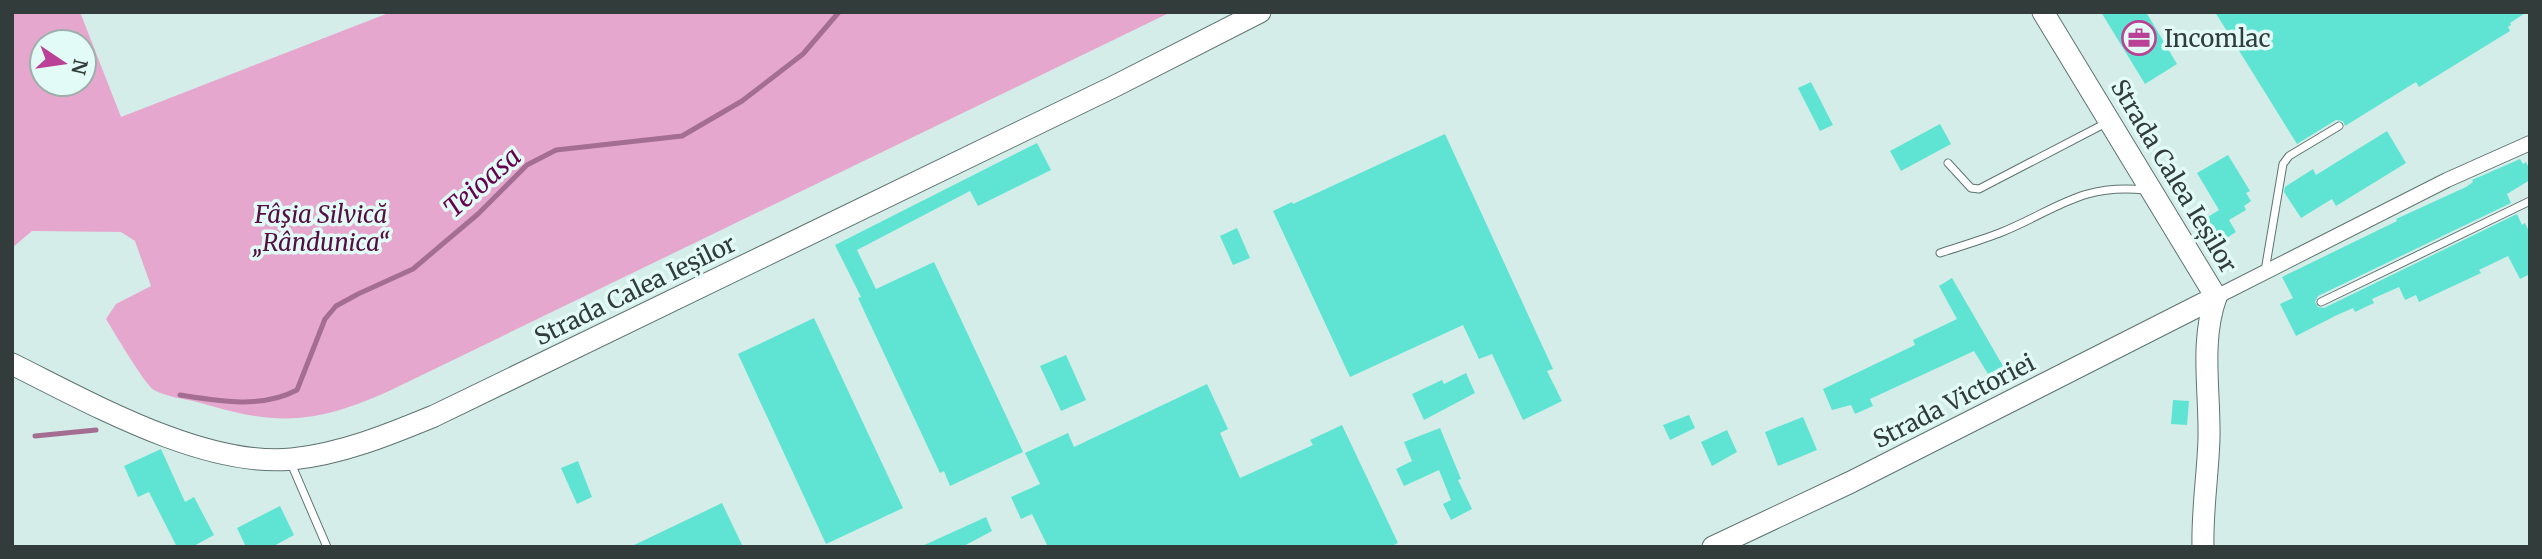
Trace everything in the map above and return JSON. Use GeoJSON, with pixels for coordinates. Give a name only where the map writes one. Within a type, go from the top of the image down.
{"type":"FeatureCollection","features":[{"type":"Feature","properties":{"kind":"street","name":"Strada Calea Ieșilor"},"geometry":{"type":"LineString","coordinates":[[12,363],[95,404],[196,446],[263,460],[289,459],[351,447],[434,416],[1103,92],[1260,12]]}},
{"type":"Feature","properties":{"kind":"street","name":"Strada Calea Ieșilor"},"geometry":{"type":"LineString","coordinates":[[2043,12],[2216,297],[2207,345],[2209,436],[2203,547]]}},
{"type":"Feature","properties":{"kind":"street"},"geometry":{"type":"LineString","coordinates":[[2216,297],[2447,180],[2530,143]]}},
{"type":"Feature","properties":{"kind":"street","name":"Strada Victoriei"},"geometry":{"type":"LineString","coordinates":[[1713,547],[1851,482],[2216,297]]}},
{"type":"Feature","properties":{"kind":"lane"},"geometry":{"type":"LineString","coordinates":[[1948,163],[1971,188],[1979,189],[2109,121]]}},
{"type":"Feature","properties":{"kind":"lane"},"geometry":{"type":"LineString","coordinates":[[2265,271],[2283,164],[2289,156],[2339,126]]}},
{"type":"Feature","properties":{"kind":"lane"},"geometry":{"type":"LineString","coordinates":[[1940,253],[2003,231],[2071,198],[2114,189],[2152,191]]}},
{"type":"Feature","properties":{"kind":"lane"},"geometry":{"type":"LineString","coordinates":[[2321,302],[2530,201]]}},
{"type":"Feature","properties":{"kind":"lane"},"geometry":{"type":"LineString","coordinates":[[289,459],[327,547]]}},
{"type":"Feature","properties":{"kind":"green space","name":"Fâşia Silvică „Rândunica“"},"geometry":{"type":"Polygon","coordinates":[[[12,12],[80,12],[86,28],[28,28],[28,98],[98,98],[98,58],[121,117],[391,12],[1171,12],[387,392],[316,416],[274,418],[252,415],[154,390],[106,319],[116,304],[151,286],[135,241],[121,232],[32,231],[12,248],[12,12]]]}},
{"type":"Feature","properties":{"kind":"building","name":"Incomlac"},"geometry":{"type":"Polygon","coordinates":[[[2101,12],[2146,12],[2177,64],[2145,84],[2101,12]]]}},
{"type":"Feature","properties":{"kind":"building"},"geometry":{"type":"Polygon","coordinates":[[[2215,12],[2527,12],[2510,23],[2510,31],[2419,87],[2416,82],[2345,126],[2343,121],[2336,120],[2297,144],[2215,12]]]}},
{"type":"Feature","properties":{"kind":"building"},"geometry":{"type":"Polygon","coordinates":[[[1811,82],[1833,125],[1820,131],[1798,88],[1811,82]]]}},
{"type":"Feature","properties":{"kind":"building"},"geometry":{"type":"Polygon","coordinates":[[[1940,124],[1951,144],[1901,171],[1890,151],[1940,124]]]}},
{"type":"Feature","properties":{"kind":"building"},"geometry":{"type":"Polygon","coordinates":[[[2387,131],[2406,163],[2336,206],[2332,199],[2301,218],[2284,192],[2285,187],[2313,169],[2316,175],[2387,131]]]}},
{"type":"Feature","properties":{"kind":"building"},"geometry":{"type":"Polygon","coordinates":[[[1445,134],[1553,369],[1547,371],[1562,401],[1523,420],[1492,354],[1479,359],[1463,325],[1350,377],[1273,211],[1445,134]]]}},
{"type":"Feature","properties":{"kind":"building"},"geometry":{"type":"Polygon","coordinates":[[[1037,143],[1051,170],[978,206],[970,191],[857,250],[876,289],[934,262],[1023,452],[950,486],[944,471],[940,473],[835,245],[1037,143]]]}},
{"type":"Feature","properties":{"kind":"building"},"geometry":{"type":"Polygon","coordinates":[[[2228,155],[2250,191],[2246,193],[2251,201],[2244,206],[2246,210],[2229,220],[2236,232],[2220,242],[2206,218],[2219,210],[2197,173],[2228,155]]]}},
{"type":"Feature","properties":{"kind":"building"},"geometry":{"type":"Polygon","coordinates":[[[2520,159],[2523,164],[2526,162],[2530,170],[2530,180],[2507,194],[2511,203],[2318,296],[2315,302],[2318,307],[2324,308],[2517,214],[2530,233],[2530,274],[2520,279],[2508,256],[2479,270],[2481,273],[2419,302],[2416,295],[2405,300],[2399,287],[2372,299],[2374,303],[2355,312],[2353,308],[2296,336],[2280,304],[2293,298],[2282,277],[2466,187],[2472,180],[2520,159]]]}},
{"type":"Feature","properties":{"kind":"building"},"geometry":{"type":"Polygon","coordinates":[[[1237,228],[1250,258],[1233,265],[1220,236],[1237,228]]]}},
{"type":"Feature","properties":{"kind":"building"},"geometry":{"type":"Polygon","coordinates":[[[1952,278],[2003,366],[1988,374],[1974,351],[1870,399],[1873,406],[1855,414],[1851,405],[1832,410],[1823,389],[1915,345],[1913,340],[1957,319],[1939,286],[1952,278]]]}},
{"type":"Feature","properties":{"kind":"building"},"geometry":{"type":"Polygon","coordinates":[[[814,318],[903,508],[826,544],[738,354],[814,318]]]}},
{"type":"Feature","properties":{"kind":"building"},"geometry":{"type":"Polygon","coordinates":[[[1066,355],[1086,400],[1061,411],[1040,366],[1066,355]]]}},
{"type":"Feature","properties":{"kind":"building"},"geometry":{"type":"Polygon","coordinates":[[[1466,373],[1475,393],[1424,420],[1412,394],[1442,380],[1444,384],[1466,373]]]}},
{"type":"Feature","properties":{"kind":"building"},"geometry":{"type":"Polygon","coordinates":[[[1207,384],[1228,429],[1220,433],[1240,478],[1313,445],[1310,440],[1342,425],[1398,543],[1390,547],[1048,547],[1032,514],[1021,519],[1011,497],[1040,484],[1025,453],[1068,433],[1074,447],[1207,384]]]}},
{"type":"Feature","properties":{"kind":"building"},"geometry":{"type":"Polygon","coordinates":[[[2173,400],[2189,401],[2187,425],[2171,424],[2173,400]]]}},
{"type":"Feature","properties":{"kind":"building"},"geometry":{"type":"Polygon","coordinates":[[[1689,415],[1695,428],[1670,440],[1663,425],[1689,415]]]}},
{"type":"Feature","properties":{"kind":"building"},"geometry":{"type":"Polygon","coordinates":[[[1803,417],[1817,450],[1778,466],[1765,432],[1803,417]]]}},
{"type":"Feature","properties":{"kind":"building"},"geometry":{"type":"Polygon","coordinates":[[[1440,428],[1461,479],[1458,480],[1472,509],[1451,520],[1443,504],[1451,500],[1439,470],[1404,486],[1396,469],[1412,461],[1404,442],[1440,428]]]}},
{"type":"Feature","properties":{"kind":"building"},"geometry":{"type":"Polygon","coordinates":[[[1727,430],[1737,452],[1712,466],[1701,442],[1727,430]]]}},
{"type":"Feature","properties":{"kind":"building"},"geometry":{"type":"Polygon","coordinates":[[[161,449],[185,502],[194,497],[214,535],[192,547],[177,547],[149,492],[138,497],[124,466],[161,449]]]}},
{"type":"Feature","properties":{"kind":"building"},"geometry":{"type":"Polygon","coordinates":[[[578,461],[592,497],[577,504],[561,468],[578,461]]]}},
{"type":"Feature","properties":{"kind":"building"},"geometry":{"type":"Polygon","coordinates":[[[722,503],[743,547],[630,547],[722,503]]]}},
{"type":"Feature","properties":{"kind":"building"},"geometry":{"type":"Polygon","coordinates":[[[280,506],[294,535],[272,547],[246,547],[237,528],[280,506]]]}},
{"type":"Feature","properties":{"kind":"building"},"geometry":{"type":"Polygon","coordinates":[[[986,517],[992,531],[962,547],[920,547],[986,517]]]}},
{"type":"Feature","properties":{"kind":"waterway","name":"Teioasa"},"geometry":{"type":"LineString","coordinates":[[180,395],[254,402],[269,400],[297,390],[325,319],[336,306],[413,269],[478,214],[527,165],[556,150],[682,136],[742,101],[803,54],[839,12]]}},
{"type":"Feature","properties":{"kind":"waterway"},"geometry":{"type":"LineString","coordinates":[[35,436],[96,430]]}},
{"type":"Feature","properties":{"kind":"place","name":"Incomlac"},"geometry":{"type":"Point","coordinates":[2139,38]}}]}
